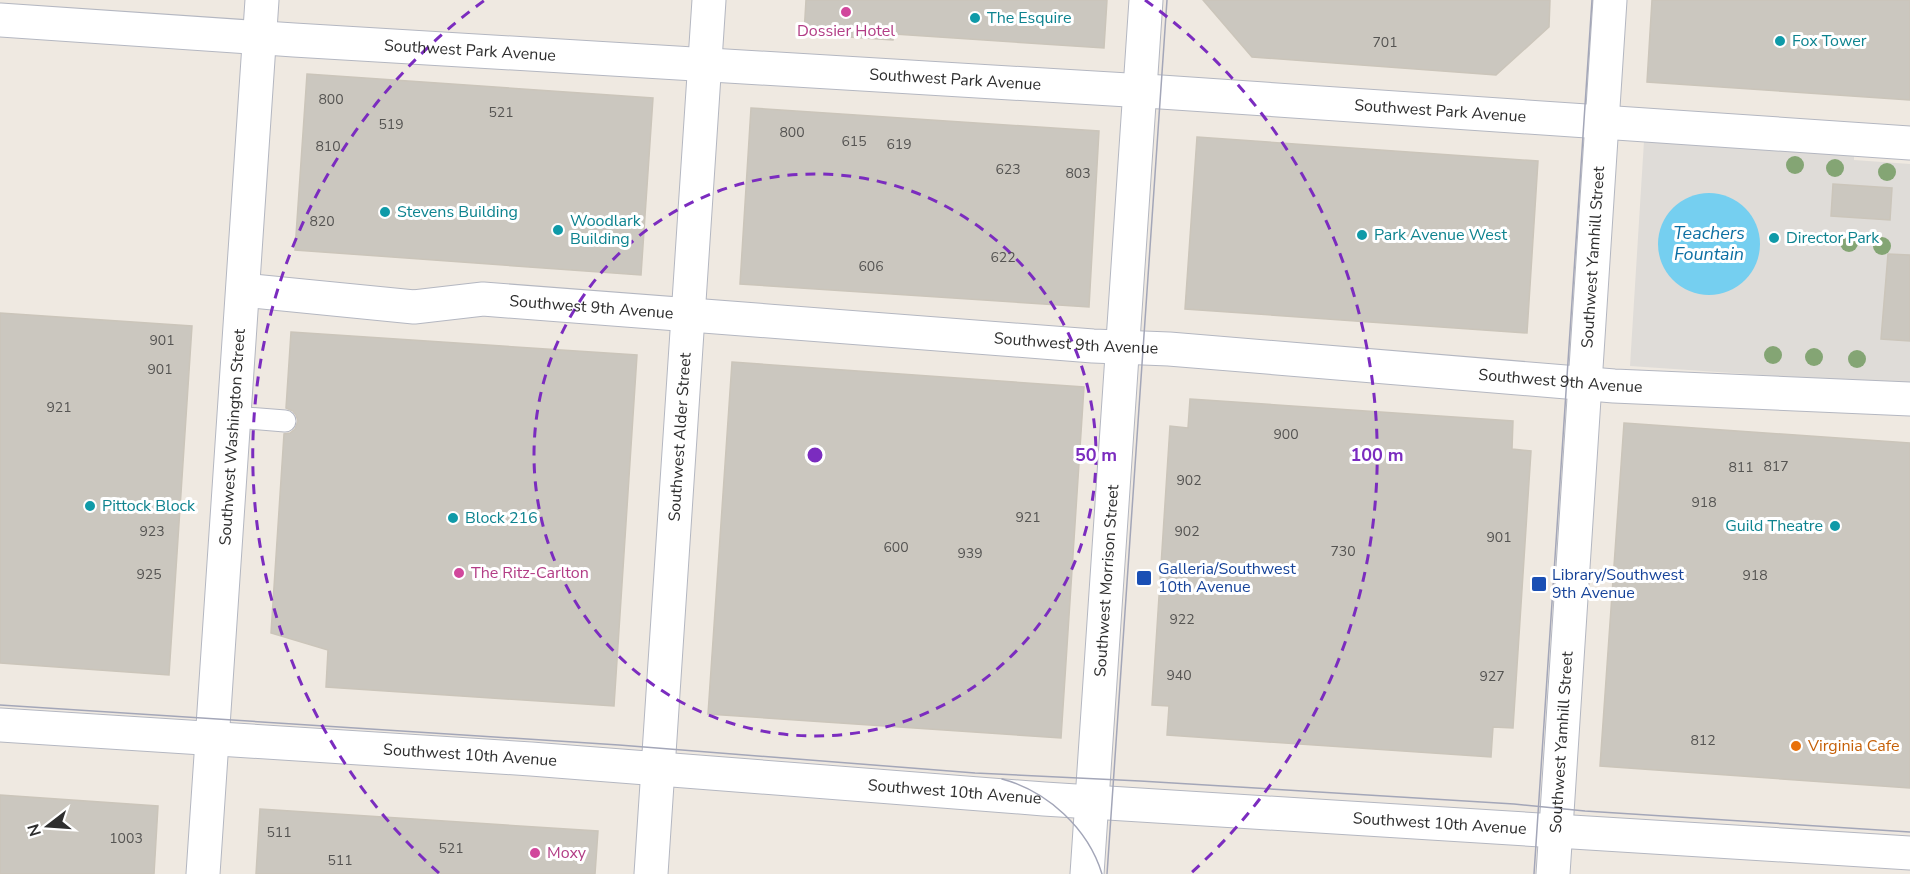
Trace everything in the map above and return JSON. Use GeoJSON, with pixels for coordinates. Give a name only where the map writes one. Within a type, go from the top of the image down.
{"type":"FeatureCollection","features":[{"type":"Feature","properties":{"kind":"street","name":"Southwest Washington Street"},"geometry":{"type":"LineString","coordinates":[[203,874],[262,0]]}},
{"type":"Feature","properties":{"kind":"street","name":"Southwest Alder Street"},"geometry":{"type":"LineString","coordinates":[[651,874],[709,0]]}},
{"type":"Feature","properties":{"kind":"street","name":"Southwest Morrison Street"},"geometry":{"type":"LineString","coordinates":[[1087,874],[1146,0]]}},
{"type":"Feature","properties":{"kind":"street","name":"Southwest Yamhill Street"},"geometry":{"type":"LineString","coordinates":[[1553,874],[1610,0]]}},
{"type":"Feature","properties":{"kind":"street","name":"Southwest Park Avenue"},"geometry":{"type":"LineString","coordinates":[[0,20],[1910,143]]}},
{"type":"Feature","properties":{"kind":"street","name":"Southwest 9th Avenue"},"geometry":{"type":"LineString","coordinates":[[243,290],[414,307],[483,299],[1169,349],[1584,383],[1910,399]]}},
{"type":"Feature","properties":{"kind":"street","name":"Southwest 10th Avenue"},"geometry":{"type":"LineString","coordinates":[[0,725],[659,768],[1092,801],[1910,853]]}},
{"type":"Feature","properties":{"kind":"lane"},"geometry":{"type":"LineString","coordinates":[[234,417],[285,421]]}},
{"type":"Feature","properties":{"kind":"shaded area","name":"Director Park"},"geometry":{"type":"Polygon","coordinates":[[[1644,141],[1854,155],[1854,160],[1910,164],[1910,385],[1630,366],[1644,141]]]}},
{"type":"Feature","properties":{"kind":"water","name":"Teachers Fountain"},"geometry":{"type":"Polygon","coordinates":[[[1709,193],[1728,197],[1745,208],[1756,225],[1760,244],[1756,263],[1745,280],[1728,291],[1709,295],[1690,291],[1673,280],[1662,263],[1658,244],[1662,225],[1673,208],[1690,197],[1709,193]]]}},
{"type":"Feature","properties":{"kind":"building"},"geometry":{"type":"Polygon","coordinates":[[[806,0],[1107,0],[1104,48],[894,34],[893,40],[804,34],[806,0]]]}},
{"type":"Feature","properties":{"kind":"building"},"geometry":{"type":"Polygon","coordinates":[[[1203,0],[1550,0],[1549,27],[1496,75],[1252,57],[1203,0]]]}},
{"type":"Feature","properties":{"kind":"building","name":"Fox Tower"},"geometry":{"type":"Polygon","coordinates":[[[1652,0],[1910,0],[1910,100],[1647,82],[1652,0]]]}},
{"type":"Feature","properties":{"kind":"building"},"geometry":{"type":"Polygon","coordinates":[[[307,74],[653,98],[641,275],[295,250],[307,74]]]}},
{"type":"Feature","properties":{"kind":"building"},"geometry":{"type":"Polygon","coordinates":[[[751,108],[1099,131],[1089,307],[740,284],[751,108]]]}},
{"type":"Feature","properties":{"kind":"building","name":"Park Avenue West"},"geometry":{"type":"Polygon","coordinates":[[[1197,137],[1538,161],[1527,333],[1185,309],[1197,137]]]}},
{"type":"Feature","properties":{"kind":"building"},"geometry":{"type":"Polygon","coordinates":[[[1833,184],[1892,188],[1890,220],[1831,216],[1833,184]]]}},
{"type":"Feature","properties":{"kind":"building"},"geometry":{"type":"Polygon","coordinates":[[[1888,254],[1910,255],[1910,341],[1881,339],[1888,254]]]}},
{"type":"Feature","properties":{"kind":"building","name":"Pittock Block"},"geometry":{"type":"Polygon","coordinates":[[[0,313],[192,326],[169,675],[0,663],[0,313]]]}},
{"type":"Feature","properties":{"kind":"building","name":"Block 216"},"geometry":{"type":"Polygon","coordinates":[[[291,332],[637,355],[614,706],[326,687],[328,650],[271,633],[284,434],[295,429],[298,421],[293,411],[286,408],[291,332]]]}},
{"type":"Feature","properties":{"kind":"building"},"geometry":{"type":"Polygon","coordinates":[[[732,362],[1084,387],[1061,738],[708,714],[732,362]]]}},
{"type":"Feature","properties":{"kind":"building"},"geometry":{"type":"Polygon","coordinates":[[[1190,399],[1513,421],[1512,449],[1531,451],[1513,728],[1493,727],[1491,757],[1167,735],[1169,706],[1152,705],[1170,426],[1188,428],[1190,399]]]}},
{"type":"Feature","properties":{"kind":"building"},"geometry":{"type":"Polygon","coordinates":[[[1624,423],[1910,443],[1910,788],[1600,766],[1624,423]]]}},
{"type":"Feature","properties":{"kind":"building"},"geometry":{"type":"Polygon","coordinates":[[[0,795],[158,806],[154,874],[0,874],[0,795]]]}},
{"type":"Feature","properties":{"kind":"building"},"geometry":{"type":"Polygon","coordinates":[[[260,809],[598,831],[595,874],[256,874],[260,809]]]}},
{"type":"Feature","properties":{"kind":"tram line"},"geometry":{"type":"LineString","coordinates":[[1107,874],[1167,0]]}},
{"type":"Feature","properties":{"kind":"tram line"},"geometry":{"type":"LineString","coordinates":[[1534,874],[1592,0]]}},
{"type":"Feature","properties":{"kind":"tram line"},"geometry":{"type":"LineString","coordinates":[[0,705],[619,745],[975,773],[1514,804],[1585,811],[1910,832]]}},
{"type":"Feature","properties":{"kind":"tram line"},"geometry":{"type":"LineString","coordinates":[[1002,779],[1035,792],[1064,814],[1087,841],[1102,874]]}},
{"type":"Feature","properties":{"kind":"place","name":"Dossier Hotel"},"geometry":{"type":"Point","coordinates":[846,12]}},
{"type":"Feature","properties":{"kind":"place","name":"The Esquire"},"geometry":{"type":"Point","coordinates":[975,18]}},
{"type":"Feature","properties":{"kind":"place","name":"Fox Tower"},"geometry":{"type":"Point","coordinates":[1780,41]}},
{"type":"Feature","properties":{"kind":"place","name":"Stevens Building"},"geometry":{"type":"Point","coordinates":[385,212]}},
{"type":"Feature","properties":{"kind":"place","name":"Woodlark Building"},"geometry":{"type":"Point","coordinates":[558,230]}},
{"type":"Feature","properties":{"kind":"place","name":"Park Avenue West"},"geometry":{"type":"Point","coordinates":[1362,235]}},
{"type":"Feature","properties":{"kind":"place","name":"Director Park"},"geometry":{"type":"Point","coordinates":[1774,238]}},
{"type":"Feature","properties":{"kind":"place","name":"Pittock Block"},"geometry":{"type":"Point","coordinates":[90,506]}},
{"type":"Feature","properties":{"kind":"place","name":"Block 216"},"geometry":{"type":"Point","coordinates":[453,518]}},
{"type":"Feature","properties":{"kind":"place","name":"Guild Theatre"},"geometry":{"type":"Point","coordinates":[1835,526]}},
{"type":"Feature","properties":{"kind":"place","name":"The Ritz-Carlton"},"geometry":{"type":"Point","coordinates":[459,573]}},
{"type":"Feature","properties":{"kind":"place","name":"Galleria/Southwest 10th Avenue"},"geometry":{"type":"Point","coordinates":[1144,578]}},
{"type":"Feature","properties":{"kind":"place","name":"Library/Southwest 9th Avenue"},"geometry":{"type":"Point","coordinates":[1539,584]}},
{"type":"Feature","properties":{"kind":"place","name":"Virginia Cafe"},"geometry":{"type":"Point","coordinates":[1796,746]}},
{"type":"Feature","properties":{"kind":"place","name":"Moxy"},"geometry":{"type":"Point","coordinates":[535,853]}}]}
